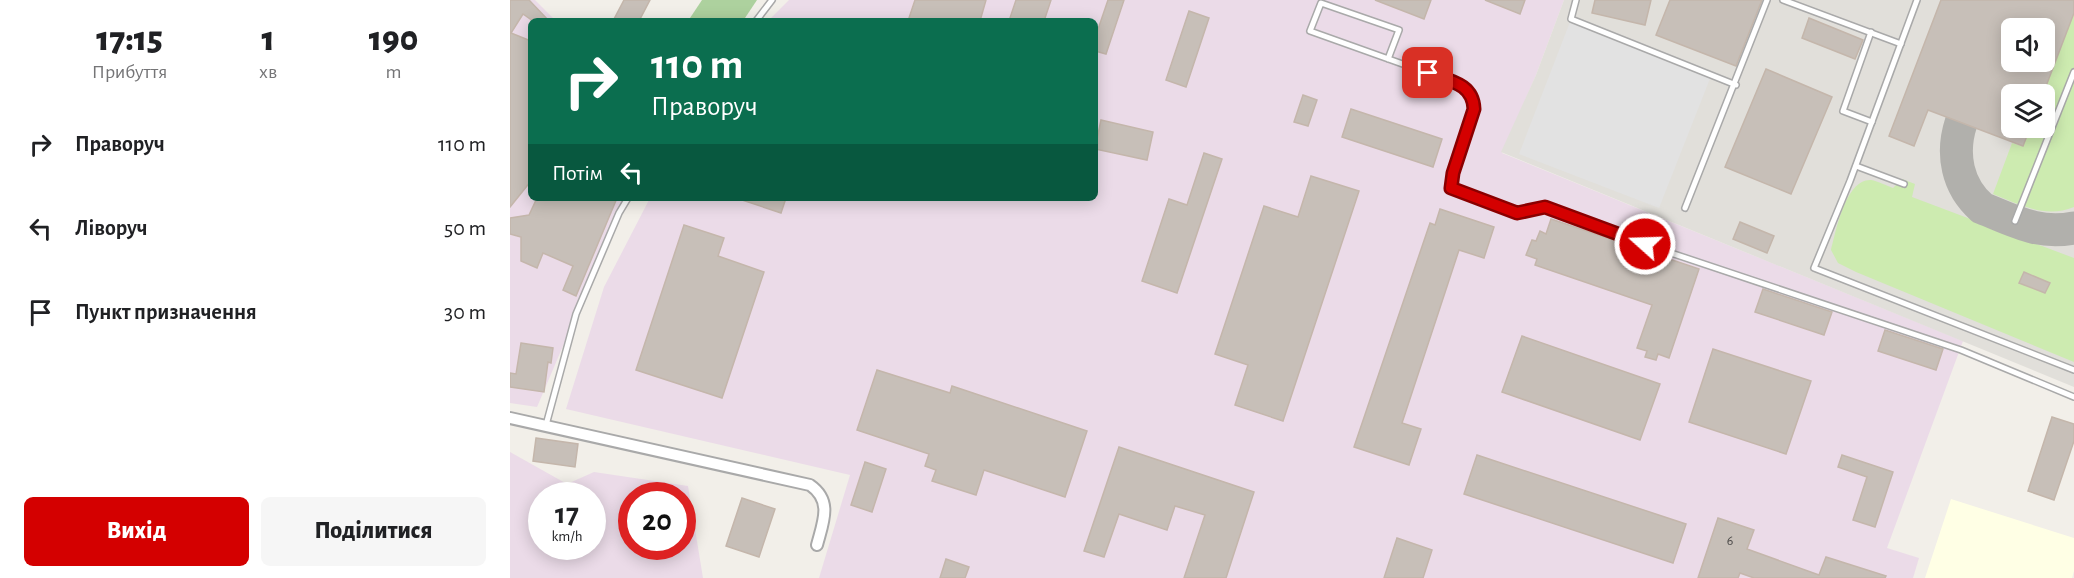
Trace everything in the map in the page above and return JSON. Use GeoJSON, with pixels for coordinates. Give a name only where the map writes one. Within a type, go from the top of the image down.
{"type":"FeatureCollection","features":[{"type":"Feature","properties":{"kind":"street"},"geometry":{"type":"LineString","coordinates":[[510,418],[810,485],[822,496],[825,504],[826,513],[817,545]]}},
{"type":"Feature","properties":{"kind":"lane"},"geometry":{"type":"LineString","coordinates":[[758,18],[772,0]]}},
{"type":"Feature","properties":{"kind":"lane"},"geometry":{"type":"LineString","coordinates":[[1576,0],[1571,19],[1736,85]]}},
{"type":"Feature","properties":{"kind":"lane"},"geometry":{"type":"LineString","coordinates":[[1685,208],[1736,85],[1767,0]]}},
{"type":"Feature","properties":{"kind":"lane"},"geometry":{"type":"LineString","coordinates":[[1783,0],[1901,44]]}},
{"type":"Feature","properties":{"kind":"lane"},"geometry":{"type":"LineString","coordinates":[[1802,7],[1805,0]]}},
{"type":"Feature","properties":{"kind":"lane"},"geometry":{"type":"LineString","coordinates":[[1917,0],[1856,166],[1814,268],[2074,370]]}},
{"type":"Feature","properties":{"kind":"lane"},"geometry":{"type":"LineString","coordinates":[[1388,59],[1399,30],[1322,3],[1310,31],[1388,59],[1467,87],[1474,98],[1474,109],[1453,173],[1451,188],[1517,213],[1545,207],[1665,251],[1962,350],[2074,397]]}},
{"type":"Feature","properties":{"kind":"lane"},"geometry":{"type":"LineString","coordinates":[[1871,32],[1842,111],[1872,122]]}},
{"type":"Feature","properties":{"kind":"lane"},"geometry":{"type":"LineString","coordinates":[[2015,221],[2074,72]]}},
{"type":"Feature","properties":{"kind":"lane"},"geometry":{"type":"LineString","coordinates":[[1856,166],[1905,184]]}},
{"type":"Feature","properties":{"kind":"lane"},"geometry":{"type":"LineString","coordinates":[[546,425],[576,314],[626,201]]}},
{"type":"Feature","properties":{"kind":"shaded area"},"geometry":{"type":"Polygon","coordinates":[[[510,0],[535,0],[553,18],[528,18],[528,201],[625,201],[537,407],[510,403],[510,0]]]}},
{"type":"Feature","properties":{"kind":"shaded area"},"geometry":{"type":"Polygon","coordinates":[[[789,0],[1564,0],[1536,75],[1502,153],[1963,341],[1887,548],[1919,558],[1913,578],[819,578],[850,475],[566,409],[604,287],[648,201],[1098,201],[1098,18],[771,18],[789,0]]]}},
{"type":"Feature","properties":{"kind":"shaded area"},"geometry":{"type":"Polygon","coordinates":[[[1564,0],[2074,0],[2074,387],[1501,152],[1536,75],[1564,0]]]}},
{"type":"Feature","properties":{"kind":"shaded area"},"geometry":{"type":"Polygon","coordinates":[[[1570,22],[1711,76],[1659,208],[1519,154],[1570,22]]]}},
{"type":"Feature","properties":{"kind":"shaded area"},"geometry":{"type":"Polygon","coordinates":[[[510,452],[563,482],[528,482],[528,560],[606,560],[606,482],[572,482],[594,472],[661,482],[618,482],[618,560],[696,560],[696,535],[703,578],[510,578],[510,452]]]}},
{"type":"Feature","properties":{"kind":"shaded area"},"geometry":{"type":"Polygon","coordinates":[[[1951,499],[2074,538],[2072,578],[1925,578],[1951,499]]]}},
{"type":"Feature","properties":{"kind":"green space"},"geometry":{"type":"Polygon","coordinates":[[[702,0],[757,0],[745,18],[690,18],[702,0]]]}},
{"type":"Feature","properties":{"kind":"green space"},"geometry":{"type":"Polygon","coordinates":[[[2074,13],[2074,207],[2053,212],[2023,206],[1993,194],[2012,143],[2022,146],[2026,138],[2055,138],[2055,84],[2047,84],[2051,72],[2055,72],[2055,63],[2074,13]]]}},
{"type":"Feature","properties":{"kind":"green space"},"geometry":{"type":"Polygon","coordinates":[[[1902,179],[1915,184],[1912,197],[2074,258],[2074,362],[1838,263],[1831,250],[1843,208],[1854,188],[1862,182],[1871,180],[1893,188],[1902,179]]]}},
{"type":"Feature","properties":{"kind":"building"},"geometry":{"type":"Polygon","coordinates":[[[510,0],[529,0],[546,18],[529,18],[523,14],[511,33],[528,40],[528,185],[510,207],[510,0]]]}},
{"type":"Feature","properties":{"kind":"building"},"geometry":{"type":"Polygon","coordinates":[[[624,0],[650,0],[641,18],[615,18],[624,0]]]}},
{"type":"Feature","properties":{"kind":"building"},"geometry":{"type":"Polygon","coordinates":[[[915,0],[986,0],[981,18],[909,18],[915,0]]]}},
{"type":"Feature","properties":{"kind":"building"},"geometry":{"type":"Polygon","coordinates":[[[1016,0],[1051,0],[1045,18],[1010,18],[1016,0]]]}},
{"type":"Feature","properties":{"kind":"building"},"geometry":{"type":"Polygon","coordinates":[[[1108,0],[1124,0],[1106,54],[1098,52],[1098,29],[1108,0]]]}},
{"type":"Feature","properties":{"kind":"building"},"geometry":{"type":"Polygon","coordinates":[[[1375,0],[1431,0],[1424,19],[1375,0]]]}},
{"type":"Feature","properties":{"kind":"building"},"geometry":{"type":"Polygon","coordinates":[[[1485,0],[1525,0],[1520,14],[1485,0]]]}},
{"type":"Feature","properties":{"kind":"building"},"geometry":{"type":"Polygon","coordinates":[[[1595,0],[1651,0],[1645,25],[1592,13],[1595,0]]]}},
{"type":"Feature","properties":{"kind":"building"},"geometry":{"type":"Polygon","coordinates":[[[1670,0],[1762,0],[1736,66],[1656,35],[1670,0]]]}},
{"type":"Feature","properties":{"kind":"building"},"geometry":{"type":"Polygon","coordinates":[[[1941,0],[2074,0],[2074,13],[2055,63],[2055,18],[2001,18],[2001,72],[2051,72],[2047,84],[2001,84],[2001,138],[1928,110],[1914,146],[1889,136],[1941,0]]]}},
{"type":"Feature","properties":{"kind":"building"},"geometry":{"type":"Polygon","coordinates":[[[1189,11],[1209,18],[1186,87],[1166,80],[1189,11]]]}},
{"type":"Feature","properties":{"kind":"building"},"geometry":{"type":"Polygon","coordinates":[[[1809,18],[1863,40],[1855,59],[1802,38],[1809,18]]]}},
{"type":"Feature","properties":{"kind":"building"},"geometry":{"type":"Polygon","coordinates":[[[1766,69],[1832,97],[1791,194],[1725,167],[1766,69]]]}},
{"type":"Feature","properties":{"kind":"building"},"geometry":{"type":"Polygon","coordinates":[[[1303,95],[1317,100],[1308,126],[1294,122],[1303,95]]]}},
{"type":"Feature","properties":{"kind":"building"},"geometry":{"type":"Polygon","coordinates":[[[1351,109],[1442,139],[1433,167],[1342,137],[1351,109]]]}},
{"type":"Feature","properties":{"kind":"building"},"geometry":{"type":"Polygon","coordinates":[[[1101,120],[1153,132],[1147,160],[1098,150],[1101,120]]]}},
{"type":"Feature","properties":{"kind":"building"},"geometry":{"type":"Polygon","coordinates":[[[2002,138],[2026,138],[2023,146],[2002,138]]]}},
{"type":"Feature","properties":{"kind":"building"},"geometry":{"type":"Polygon","coordinates":[[[1204,153],[1222,159],[1177,293],[1142,281],[1169,199],[1187,205],[1204,153]]]}},
{"type":"Feature","properties":{"kind":"building"},"geometry":{"type":"Polygon","coordinates":[[[1311,176],[1359,191],[1283,421],[1235,405],[1248,365],[1215,354],[1264,206],[1298,217],[1311,176]]]}},
{"type":"Feature","properties":{"kind":"building"},"geometry":{"type":"Polygon","coordinates":[[[536,201],[616,201],[576,296],[563,290],[573,266],[543,253],[537,268],[521,261],[521,237],[510,234],[510,218],[529,215],[536,201]]]}},
{"type":"Feature","properties":{"kind":"building"},"geometry":{"type":"Polygon","coordinates":[[[745,201],[785,201],[781,213],[745,201]]]}},
{"type":"Feature","properties":{"kind":"building"},"geometry":{"type":"Polygon","coordinates":[[[1440,209],[1494,227],[1484,258],[1459,250],[1402,423],[1421,429],[1409,465],[1354,447],[1430,223],[1435,225],[1440,209]]]}},
{"type":"Feature","properties":{"kind":"building"},"geometry":{"type":"Polygon","coordinates":[[[1551,219],[1699,269],[1669,358],[1658,354],[1656,360],[1645,357],[1647,351],[1637,348],[1652,305],[1535,265],[1537,259],[1526,255],[1532,240],[1536,241],[1540,231],[1546,234],[1551,219]]]}},
{"type":"Feature","properties":{"kind":"building"},"geometry":{"type":"Polygon","coordinates":[[[1740,222],[1774,236],[1767,253],[1733,239],[1740,222]]]}},
{"type":"Feature","properties":{"kind":"building"},"geometry":{"type":"Polygon","coordinates":[[[684,225],[724,238],[718,256],[764,272],[722,398],[636,370],[684,225]]]}},
{"type":"Feature","properties":{"kind":"building"},"geometry":{"type":"Polygon","coordinates":[[[2024,272],[2050,283],[2045,293],[2019,283],[2024,272]]]}},
{"type":"Feature","properties":{"kind":"building"},"geometry":{"type":"Polygon","coordinates":[[[1763,289],[1832,312],[1824,335],[1755,312],[1763,289]]]}},
{"type":"Feature","properties":{"kind":"building"},"geometry":{"type":"Polygon","coordinates":[[[1885,330],[1943,349],[1936,370],[1878,351],[1885,330]]]}},
{"type":"Feature","properties":{"kind":"building"},"geometry":{"type":"Polygon","coordinates":[[[1522,336],[1660,384],[1640,440],[1502,392],[1522,336]]]}},
{"type":"Feature","properties":{"kind":"building"},"geometry":{"type":"Polygon","coordinates":[[[521,343],[553,348],[551,363],[548,362],[544,392],[510,387],[510,373],[516,374],[521,343]]]}},
{"type":"Feature","properties":{"kind":"building"},"geometry":{"type":"Polygon","coordinates":[[[1713,349],[1811,381],[1786,454],[1689,422],[1713,349]]]}},
{"type":"Feature","properties":{"kind":"building"},"geometry":{"type":"Polygon","coordinates":[[[877,370],[950,393],[952,386],[1087,431],[1065,497],[984,470],[976,495],[932,481],[936,470],[925,466],[929,454],[857,430],[877,370]]]}},
{"type":"Feature","properties":{"kind":"building"},"geometry":{"type":"Polygon","coordinates":[[[2052,417],[2074,424],[2074,441],[2054,500],[2028,491],[2052,417]]]}},
{"type":"Feature","properties":{"kind":"building"},"geometry":{"type":"Polygon","coordinates":[[[536,438],[578,444],[575,467],[533,461],[536,438]]]}},
{"type":"Feature","properties":{"kind":"building"},"geometry":{"type":"Polygon","coordinates":[[[1119,447],[1254,492],[1226,578],[1184,578],[1205,515],[1175,506],[1167,530],[1119,514],[1104,557],[1084,551],[1119,447]]]}},
{"type":"Feature","properties":{"kind":"building"},"geometry":{"type":"Polygon","coordinates":[[[1477,455],[1686,524],[1673,563],[1464,494],[1477,455]]]}},
{"type":"Feature","properties":{"kind":"building"},"geometry":{"type":"Polygon","coordinates":[[[1842,455],[1893,472],[1875,527],[1853,520],[1867,477],[1838,467],[1842,455]]]}},
{"type":"Feature","properties":{"kind":"building"},"geometry":{"type":"Polygon","coordinates":[[[865,462],[886,469],[872,512],[851,505],[865,462]]]}},
{"type":"Feature","properties":{"kind":"building"},"geometry":{"type":"Polygon","coordinates":[[[742,498],[775,509],[759,557],[726,546],[742,498]]]}},
{"type":"Feature","properties":{"kind":"building"},"geometry":{"type":"Polygon","coordinates":[[[1718,518],[1754,530],[1747,549],[1819,575],[1826,557],[1886,576],[1885,578],[1754,578],[1740,573],[1738,578],[1698,578],[1718,518]]]}},
{"type":"Feature","properties":{"kind":"building"},"geometry":{"type":"Polygon","coordinates":[[[1397,538],[1432,550],[1423,578],[1384,578],[1397,538]]]}},
{"type":"Feature","properties":{"kind":"building"},"geometry":{"type":"Polygon","coordinates":[[[946,559],[969,567],[965,578],[940,578],[946,559]]]}},
{"type":"Feature","properties":{"kind":"taxiway"},"geometry":{"type":"LineString","coordinates":[[1961,123],[1957,146],[1958,169],[1967,190],[1982,208],[2038,228],[2049,230],[2074,228]]}},
{"type":"Feature","properties":{"kind":"route"},"geometry":{"type":"LineString","coordinates":[[1428,73],[1467,87],[1474,98],[1474,109],[1453,173],[1451,188],[1517,213],[1545,207],[1645,244]]}}]}
